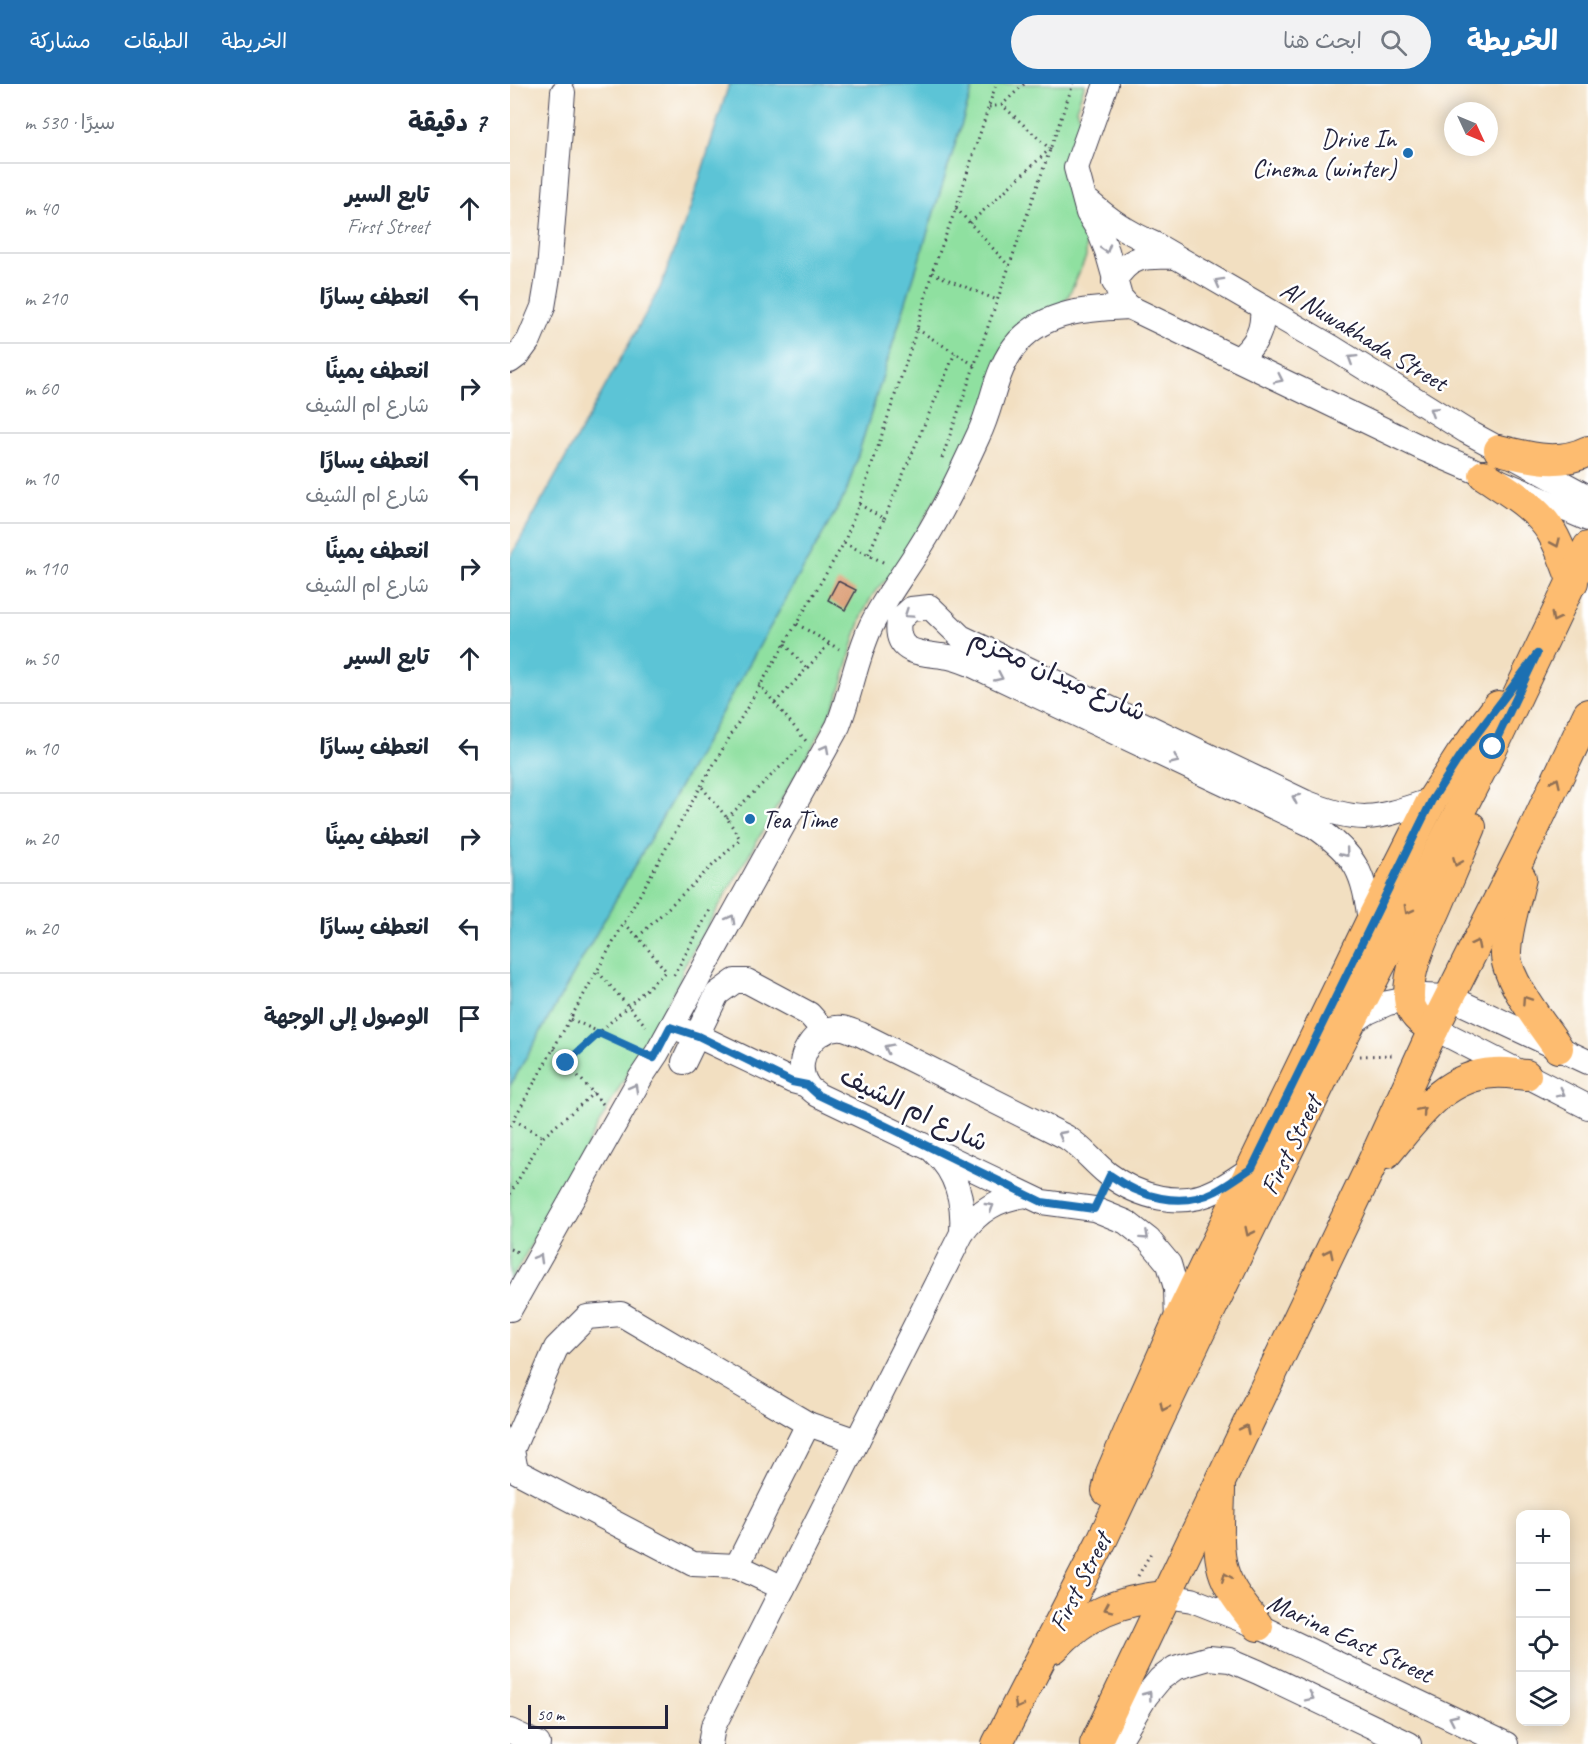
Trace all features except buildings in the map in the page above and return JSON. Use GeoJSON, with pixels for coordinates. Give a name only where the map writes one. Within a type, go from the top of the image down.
{"type":"FeatureCollection","features":[{"type":"Feature","properties":{"kind":"main road"},"geometry":{"type":"LineString","coordinates":[[1492,462],[1547,460],[1574,456],[1588,451]]}},
{"type":"Feature","properties":{"kind":"main road"},"geometry":{"type":"LineString","coordinates":[[1492,462],[1516,497],[1540,517],[1552,532],[1573,582]]}},
{"type":"Feature","properties":{"kind":"main road","name":"First Street"},"geometry":{"type":"LineString","coordinates":[[997,1744],[1103,1538],[1203,1325],[1350,1024],[1493,747],[1588,547]]}},
{"type":"Feature","properties":{"kind":"main road"},"geometry":{"type":"LineString","coordinates":[[1103,1538],[1101,1510],[1111,1473],[1177,1323],[1370,923],[1432,800],[1461,755],[1537,654]]}},
{"type":"Feature","properties":{"kind":"main road"},"geometry":{"type":"LineString","coordinates":[[1095,1744],[1369,1170],[1434,1028],[1531,835],[1588,714]]}},
{"type":"Feature","properties":{"kind":"main road"},"geometry":{"type":"LineString","coordinates":[[1434,1028],[1419,1020],[1411,1006],[1409,998],[1412,975],[1418,952],[1484,797],[1493,747]]}},
{"type":"Feature","properties":{"kind":"main road"},"geometry":{"type":"LineString","coordinates":[[1531,835],[1506,956],[1517,987],[1558,1048]]}},
{"type":"Feature","properties":{"kind":"main road"},"geometry":{"type":"LineString","coordinates":[[1369,1170],[1425,1108],[1439,1094],[1454,1084],[1493,1072],[1526,1075]]}},
{"type":"Feature","properties":{"kind":"main road"},"geometry":{"type":"LineString","coordinates":[[1220,1482],[1220,1546],[1223,1568],[1230,1587],[1258,1626]]}},
{"type":"Feature","properties":{"kind":"main road"},"geometry":{"type":"LineString","coordinates":[[1038,1666],[1059,1643],[1098,1613],[1135,1599],[1165,1596]]}},
{"type":"Feature","properties":{"kind":"street"},"geometry":{"type":"LineString","coordinates":[[1106,84],[1076,168],[1088,213],[1107,251],[1114,282],[1120,297],[1129,308]]}},
{"type":"Feature","properties":{"kind":"street"},"geometry":{"type":"LineString","coordinates":[[510,362],[529,340],[543,307],[549,271],[563,92]]}},
{"type":"Feature","properties":{"kind":"street","name":"Al Nuwakhada Street"},"geometry":{"type":"LineString","coordinates":[[1083,196],[1119,226],[1333,348],[1492,462],[1588,519]]}},
{"type":"Feature","properties":{"kind":"street"},"geometry":{"type":"LineString","coordinates":[[1114,282],[1133,261],[1151,256],[1175,257]]}},
{"type":"Feature","properties":{"kind":"street"},"geometry":{"type":"LineString","coordinates":[[1238,359],[1250,349],[1261,330],[1263,307]]}},
{"type":"Feature","properties":{"kind":"street"},"geometry":{"type":"LineString","coordinates":[[510,1309],[641,1077],[642,1049],[670,1027],[838,726],[870,627],[944,509],[983,427],[997,377],[1008,356],[1019,341],[1038,325],[1060,316],[1083,310],[1129,308]]}},
{"type":"Feature","properties":{"kind":"street","name":"Al Nuwakhada Street"},"geometry":{"type":"LineString","coordinates":[[1129,308],[1424,449],[1492,462],[1588,497]]}},
{"type":"Feature","properties":{"kind":"street","name":"شارع ميدان محزم"},"geometry":{"type":"LineString","coordinates":[[1370,923],[1367,891],[1359,871],[1333,839],[1314,826],[970,664],[945,656],[915,652],[901,641],[899,620],[911,609],[930,607],[961,637],[1305,802],[1331,812],[1350,817],[1369,818],[1385,816],[1432,800]]}},
{"type":"Feature","properties":{"kind":"street"},"geometry":{"type":"LineString","coordinates":[[684,1062],[717,994],[735,981],[747,981],[809,1014],[825,1032]]}},
{"type":"Feature","properties":{"kind":"street"},"geometry":{"type":"LineString","coordinates":[[1350,1024],[1388,1003],[1429,996],[1449,997],[1588,1062]]}},
{"type":"Feature","properties":{"kind":"street"},"geometry":{"type":"LineString","coordinates":[[670,1027],[698,1036],[792,1082],[807,1085]]}},
{"type":"Feature","properties":{"kind":"street","name":"شارع ام الشيف"},"geometry":{"type":"LineString","coordinates":[[1177,1323],[1176,1288],[1169,1264],[1140,1231],[1126,1222],[1094,1209],[1042,1202],[818,1095],[807,1085],[803,1070],[804,1052],[812,1041],[825,1032],[841,1028],[860,1034],[1066,1137],[1110,1175],[1138,1191],[1159,1199],[1193,1198],[1216,1191],[1252,1168]]}},
{"type":"Feature","properties":{"kind":"street"},"geometry":{"type":"LineString","coordinates":[[1434,1028],[1588,1107]]}},
{"type":"Feature","properties":{"kind":"street"},"geometry":{"type":"LineString","coordinates":[[925,1145],[948,1168],[956,1183],[962,1208],[962,1233]]}},
{"type":"Feature","properties":{"kind":"street"},"geometry":{"type":"LineString","coordinates":[[1094,1209],[1110,1175]]}},
{"type":"Feature","properties":{"kind":"street"},"geometry":{"type":"LineString","coordinates":[[710,1744],[713,1727],[962,1233],[977,1215],[996,1202],[1026,1195]]}},
{"type":"Feature","properties":{"kind":"street"},"geometry":{"type":"LineString","coordinates":[[783,1588],[737,1566],[693,1564],[516,1471],[512,1450],[556,1348],[586,1317],[621,1314],[808,1424],[857,1441]]}},
{"type":"Feature","properties":{"kind":"street"},"geometry":{"type":"LineString","coordinates":[[737,1566],[808,1424]]}},
{"type":"Feature","properties":{"kind":"street","name":"Marina East Street"},"geometry":{"type":"LineString","coordinates":[[1165,1596],[1192,1600],[1258,1626],[1506,1744]]}},
{"type":"Feature","properties":{"kind":"street"},"geometry":{"type":"LineString","coordinates":[[1117,1744],[1146,1696],[1160,1679],[1175,1668],[1209,1658],[1230,1660],[1408,1744]]}},
{"type":"Feature","properties":{"kind":"street"},"geometry":{"type":"LineString","coordinates":[[510,1731],[538,1744]]}},
{"type":"Feature","properties":{"kind":"path"},"geometry":{"type":"LineString","coordinates":[[510,1126],[625,924],[700,786],[844,543],[860,504],[932,272],[956,208],[996,84]]}},
{"type":"Feature","properties":{"kind":"path"},"geometry":{"type":"LineString","coordinates":[[989,107],[1002,105],[1024,84]]}},
{"type":"Feature","properties":{"kind":"path"},"geometry":{"type":"LineString","coordinates":[[940,466],[1073,84]]}},
{"type":"Feature","properties":{"kind":"path"},"geometry":{"type":"LineString","coordinates":[[1002,105],[1050,149]]}},
{"type":"Feature","properties":{"kind":"path"},"geometry":{"type":"LineString","coordinates":[[970,223],[1050,149]]}},
{"type":"Feature","properties":{"kind":"path"},"geometry":{"type":"LineString","coordinates":[[956,208],[1009,266]]}},
{"type":"Feature","properties":{"kind":"path"},"geometry":{"type":"LineString","coordinates":[[932,272],[997,300]]}},
{"type":"Feature","properties":{"kind":"path"},"geometry":{"type":"LineString","coordinates":[[916,329],[974,365]]}},
{"type":"Feature","properties":{"kind":"path"},"geometry":{"type":"LineString","coordinates":[[868,555],[955,353]]}},
{"type":"Feature","properties":{"kind":"path"},"geometry":{"type":"LineString","coordinates":[[860,504],[884,519]]}},
{"type":"Feature","properties":{"kind":"path"},"geometry":{"type":"LineString","coordinates":[[785,644],[807,669]]}},
{"type":"Feature","properties":{"kind":"path"},"geometry":{"type":"LineString","coordinates":[[776,703],[830,644]]}},
{"type":"Feature","properties":{"kind":"path"},"geometry":{"type":"LineString","coordinates":[[727,818],[808,743],[759,684]]}},
{"type":"Feature","properties":{"kind":"path"},"geometry":{"type":"LineString","coordinates":[[638,937],[740,839],[727,818],[700,786]]}},
{"type":"Feature","properties":{"kind":"path"},"geometry":{"type":"LineString","coordinates":[[669,984],[715,902]]}},
{"type":"Feature","properties":{"kind":"path"},"geometry":{"type":"LineString","coordinates":[[566,1063],[666,971],[625,924]]}},
{"type":"Feature","properties":{"kind":"path"},"geometry":{"type":"LineString","coordinates":[[597,972],[646,1026],[642,1034]]}},
{"type":"Feature","properties":{"kind":"path"},"geometry":{"type":"LineString","coordinates":[[571,1019],[599,1033],[642,1049]]}},
{"type":"Feature","properties":{"kind":"path"},"geometry":{"type":"LineString","coordinates":[[554,1049],[604,1105],[609,1097]]}},
{"type":"Feature","properties":{"kind":"path"},"geometry":{"type":"LineString","coordinates":[[1355,1056],[1394,1055]]}},
{"type":"Feature","properties":{"kind":"path"},"geometry":{"type":"LineString","coordinates":[[510,1194],[543,1137],[594,1093]]}},
{"type":"Feature","properties":{"kind":"path"},"geometry":{"type":"LineString","coordinates":[[514,1120],[543,1137]]}},
{"type":"Feature","properties":{"kind":"path"},"geometry":{"type":"LineString","coordinates":[[519,1262],[524,1254]]}},
{"type":"Feature","properties":{"kind":"green space"},"geometry":{"type":"Polygon","coordinates":[[[974,84],[1085,84],[1076,109],[1082,119],[1066,177],[1069,193],[1086,235],[1086,257],[1069,295],[1058,309],[1040,318],[890,578],[880,585],[872,596],[859,625],[842,684],[824,725],[683,968],[680,980],[510,1282],[510,1086],[846,493],[974,84]]]}},
{"type":"Feature","properties":{"kind":"water"},"geometry":{"type":"Polygon","coordinates":[[[729,84],[974,84],[846,493],[510,1086],[510,558],[660,288],[690,209],[729,84]]]}},
{"type":"Feature","properties":{"kind":"place","name":"Drive In Cinema (winter)"},"geometry":{"type":"Point","coordinates":[1408,153]}},
{"type":"Feature","properties":{"kind":"place","name":"Tea Time"},"geometry":{"type":"Point","coordinates":[750,819]}},
{"type":"Feature","properties":{"kind":"route"},"geometry":{"type":"LineString","coordinates":[[566,1063],[599,1033],[654,1058],[670,1027],[698,1036],[792,1082],[807,1085],[818,1095],[1042,1202],[1094,1209],[1110,1175],[1120,1183],[1159,1199],[1193,1198],[1216,1191],[1252,1168],[1432,800],[1461,755],[1537,654],[1493,747]]}}]}
